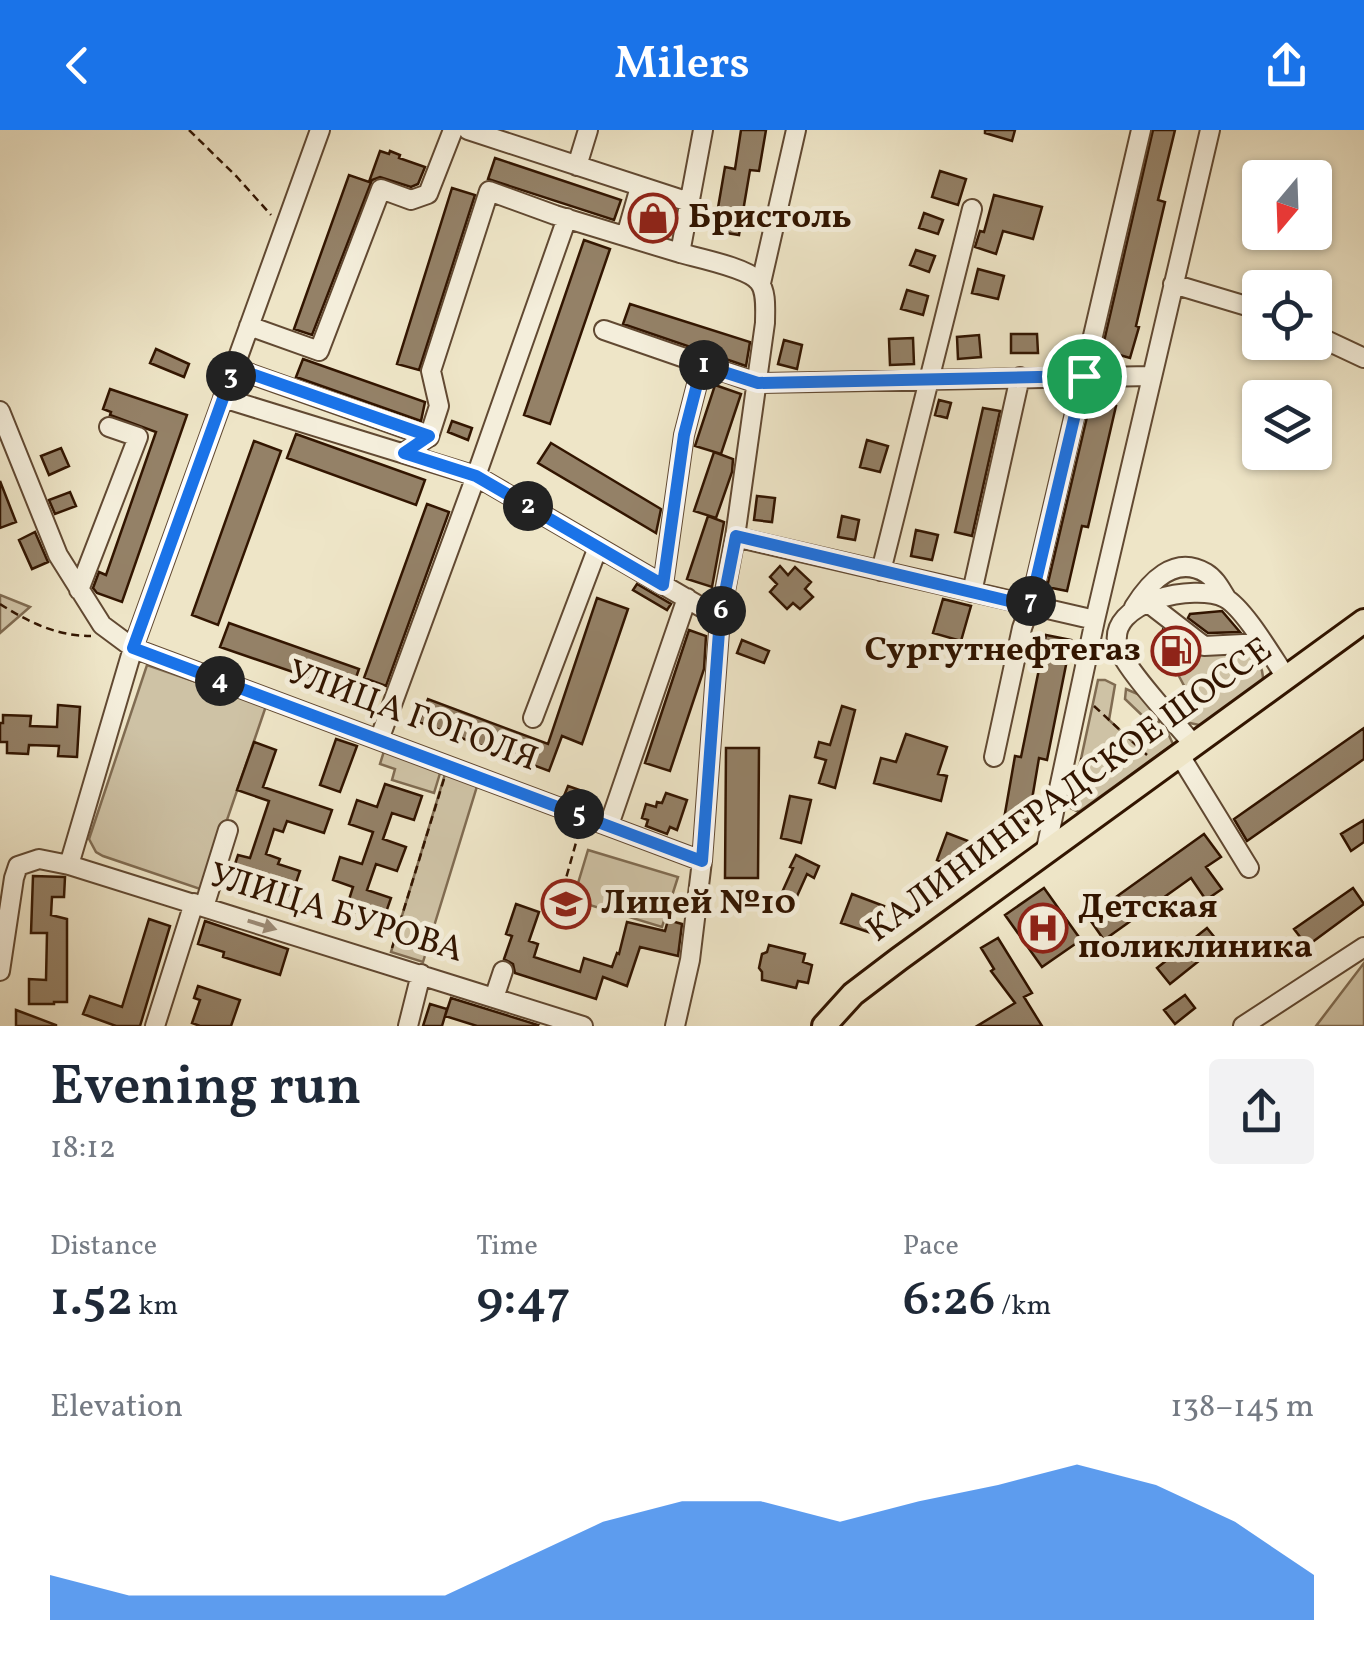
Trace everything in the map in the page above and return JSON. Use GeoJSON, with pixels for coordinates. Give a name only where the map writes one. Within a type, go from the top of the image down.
{"type":"FeatureCollection","features":[{"type":"Feature","properties":{"kind":"main road","name":"КАЛИНИНГРАДСКОЕ ШОССЕ"},"geometry":{"type":"LineString","coordinates":[[824,1026],[854,994],[1364,620]]}},
{"type":"Feature","properties":{"kind":"street"},"geometry":{"type":"LineString","coordinates":[[69,864],[133,648],[320,130]]}},
{"type":"Feature","properties":{"kind":"street"},"geometry":{"type":"LineString","coordinates":[[249,326],[320,351],[380,189],[411,200],[428,194],[452,130]]}},
{"type":"Feature","properties":{"kind":"street"},"geometry":{"type":"LineString","coordinates":[[468,130],[508,136],[577,166],[690,202]]}},
{"type":"Feature","properties":{"kind":"street"},"geometry":{"type":"LineString","coordinates":[[577,166],[588,130]]}},
{"type":"Feature","properties":{"kind":"street"},"geometry":{"type":"LineString","coordinates":[[680,253],[702,130]]}},
{"type":"Feature","properties":{"kind":"street"},"geometry":{"type":"LineString","coordinates":[[675,1026],[690,960],[702,861],[720,618],[736,536],[765,323],[761,283],[796,130]]}},
{"type":"Feature","properties":{"kind":"street"},"geometry":{"type":"LineString","coordinates":[[994,757],[1140,130]]}},
{"type":"Feature","properties":{"kind":"street"},"geometry":{"type":"LineString","coordinates":[[1045,854],[1095,620],[1210,130]]}},
{"type":"Feature","properties":{"kind":"street"},"geometry":{"type":"LineString","coordinates":[[626,236],[640,187]]}},
{"type":"Feature","properties":{"kind":"street"},"geometry":{"type":"LineString","coordinates":[[404,453],[429,436],[440,406],[431,371],[488,191],[750,274],[761,283]]}},
{"type":"Feature","properties":{"kind":"street"},"geometry":{"type":"LineString","coordinates":[[881,571],[972,209]]}},
{"type":"Feature","properties":{"kind":"street"},"geometry":{"type":"LineString","coordinates":[[379,740],[566,218]]}},
{"type":"Feature","properties":{"kind":"street"},"geometry":{"type":"LineString","coordinates":[[1173,284],[1242,305]]}},
{"type":"Feature","properties":{"kind":"street"},"geometry":{"type":"LineString","coordinates":[[604,330],[758,383],[1152,376]]}},
{"type":"Feature","properties":{"kind":"street"},"geometry":{"type":"LineString","coordinates":[[1332,344],[1364,358]]}},
{"type":"Feature","properties":{"kind":"street"},"geometry":{"type":"LineString","coordinates":[[663,585],[684,435],[702,365]]}},
{"type":"Feature","properties":{"kind":"street"},"geometry":{"type":"LineString","coordinates":[[234,368],[429,436]]}},
{"type":"Feature","properties":{"kind":"street"},"geometry":{"type":"LineString","coordinates":[[972,592],[1020,378]]}},
{"type":"Feature","properties":{"kind":"street"},"geometry":{"type":"LineString","coordinates":[[222,398],[476,476],[720,618]]}},
{"type":"Feature","properties":{"kind":"street","name":"УЛИЦА ГОГОЛЯ"},"geometry":{"type":"LineString","coordinates":[[0,412],[58,555],[102,625],[133,648],[702,861]]}},
{"type":"Feature","properties":{"kind":"street"},"geometry":{"type":"LineString","coordinates":[[80,590],[138,437],[109,427]]}},
{"type":"Feature","properties":{"kind":"street"},"geometry":{"type":"LineString","coordinates":[[736,536],[1095,620]]}},
{"type":"Feature","properties":{"kind":"street"},"geometry":{"type":"LineString","coordinates":[[533,718],[598,546]]}},
{"type":"Feature","properties":{"kind":"street"},"geometry":{"type":"LineString","coordinates":[[1248,868],[1186,749],[1123,659],[1117,635],[1123,622],[1140,606],[1185,593],[1207,593],[1228,599],[1286,677]]}},
{"type":"Feature","properties":{"kind":"street"},"geometry":{"type":"LineString","coordinates":[[609,825],[687,598]]}},
{"type":"Feature","properties":{"kind":"street"},"geometry":{"type":"LineString","coordinates":[[1140,606],[1204,646],[1263,643]]}},
{"type":"Feature","properties":{"kind":"street"},"geometry":{"type":"LineString","coordinates":[[155,1026],[228,830]]}},
{"type":"Feature","properties":{"kind":"street","name":"УЛИЦА БУРОВА"},"geometry":{"type":"LineString","coordinates":[[0,971],[18,866],[39,859],[69,864],[583,1026]]}},
{"type":"Feature","properties":{"kind":"street"},"geometry":{"type":"LineString","coordinates":[[1243,1026],[1364,947]]}},
{"type":"Feature","properties":{"kind":"street"},"geometry":{"type":"LineString","coordinates":[[494,998],[502,971]]}},
{"type":"Feature","properties":{"kind":"street"},"geometry":{"type":"LineString","coordinates":[[408,1026],[421,974]]}},
{"type":"Feature","properties":{"kind":"path"},"geometry":{"type":"LineString","coordinates":[[188,130],[284,230]]}},
{"type":"Feature","properties":{"kind":"path"},"geometry":{"type":"LineString","coordinates":[[0,604],[30,624],[74,636],[117,637]]}},
{"type":"Feature","properties":{"kind":"path"},"geometry":{"type":"LineString","coordinates":[[1093,706],[1152,759]]}},
{"type":"Feature","properties":{"kind":"path"},"geometry":{"type":"LineString","coordinates":[[1082,749],[1083,766],[1096,799]]}},
{"type":"Feature","properties":{"kind":"path"},"geometry":{"type":"LineString","coordinates":[[388,964],[445,774]]}},
{"type":"Feature","properties":{"kind":"path"},"geometry":{"type":"LineString","coordinates":[[556,914],[584,816]]}},
{"type":"Feature","properties":{"kind":"shaded area"},"geometry":{"type":"Polygon","coordinates":[[[0,595],[30,607],[0,633],[0,595]]]}},
{"type":"Feature","properties":{"kind":"shaded area"},"geometry":{"type":"Polygon","coordinates":[[[1198,651],[1241,652],[1250,655],[1262,669],[1263,682],[1204,726],[1185,722],[1179,715],[1195,706],[1174,667],[1198,651]]]}},
{"type":"Feature","properties":{"kind":"shaded area"},"geometry":{"type":"Polygon","coordinates":[[[147,665],[266,706],[203,890],[103,856],[89,839],[147,665]]]}},
{"type":"Feature","properties":{"kind":"shaded area"},"geometry":{"type":"Polygon","coordinates":[[[1098,680],[1115,685],[1109,720],[1138,747],[1165,727],[1173,744],[1079,812],[1070,808],[1069,800],[1098,680]]]}},
{"type":"Feature","properties":{"kind":"shaded area"},"geometry":{"type":"Polygon","coordinates":[[[1126,689],[1140,695],[1159,722],[1149,722],[1125,699],[1126,689]]]}},
{"type":"Feature","properties":{"kind":"shaded area"},"geometry":{"type":"Polygon","coordinates":[[[385,748],[441,770],[434,793],[392,780],[395,769],[380,764],[385,748]]]}},
{"type":"Feature","properties":{"kind":"shaded area"},"geometry":{"type":"Polygon","coordinates":[[[446,771],[478,783],[423,962],[391,952],[446,771]]]}},
{"type":"Feature","properties":{"kind":"shaded area"},"geometry":{"type":"Polygon","coordinates":[[[588,850],[678,877],[662,927],[573,900],[588,850]]]}},
{"type":"Feature","properties":{"kind":"shaded area"},"geometry":{"type":"Polygon","coordinates":[[[1364,963],[1364,1026],[1316,1026],[1364,963]]]}},
{"type":"Feature","properties":{"kind":"building"},"geometry":{"type":"Polygon","coordinates":[[[741,130],[766,130],[759,171],[750,170],[739,235],[714,231],[725,167],[735,169],[741,130]]]}},
{"type":"Feature","properties":{"kind":"building"},"geometry":{"type":"Polygon","coordinates":[[[985,130],[1015,130],[1012,141],[985,130]]]}},
{"type":"Feature","properties":{"kind":"building"},"geometry":{"type":"Polygon","coordinates":[[[1153,130],[1175,130],[1158,200],[1165,202],[1130,358],[1102,350],[1153,130]]]}},
{"type":"Feature","properties":{"kind":"building"},"geometry":{"type":"Polygon","coordinates":[[[380,151],[390,151],[425,167],[418,184],[411,187],[380,177],[372,180],[312,335],[294,329],[349,175],[369,182],[380,151]]]}},
{"type":"Feature","properties":{"kind":"building"},"geometry":{"type":"Polygon","coordinates":[[[495,158],[621,200],[614,220],[488,179],[495,158]]]}},
{"type":"Feature","properties":{"kind":"building"},"geometry":{"type":"Polygon","coordinates":[[[940,171],[966,179],[958,205],[932,197],[940,171]]]}},
{"type":"Feature","properties":{"kind":"building"},"geometry":{"type":"Polygon","coordinates":[[[452,188],[475,195],[419,370],[397,364],[452,188]]]}},
{"type":"Feature","properties":{"kind":"building"},"geometry":{"type":"Polygon","coordinates":[[[994,195],[1042,207],[1033,239],[1003,231],[996,254],[975,247],[980,231],[984,232],[994,195]]]}},
{"type":"Feature","properties":{"kind":"building"},"geometry":{"type":"Polygon","coordinates":[[[649,202],[671,209],[663,231],[642,224],[649,202]]]}},
{"type":"Feature","properties":{"kind":"building"},"geometry":{"type":"Polygon","coordinates":[[[924,213],[943,220],[938,234],[919,228],[924,213]]]}},
{"type":"Feature","properties":{"kind":"building"},"geometry":{"type":"Polygon","coordinates":[[[584,240],[610,249],[550,424],[524,415],[584,240]]]}},
{"type":"Feature","properties":{"kind":"building"},"geometry":{"type":"Polygon","coordinates":[[[916,250],[935,256],[929,272],[910,265],[916,250]]]}},
{"type":"Feature","properties":{"kind":"building"},"geometry":{"type":"Polygon","coordinates":[[[978,269],[1004,276],[998,299],[972,293],[978,269]]]}},
{"type":"Feature","properties":{"kind":"building"},"geometry":{"type":"Polygon","coordinates":[[[907,290],[928,296],[923,315],[901,309],[907,290]]]}},
{"type":"Feature","properties":{"kind":"building"},"geometry":{"type":"Polygon","coordinates":[[[630,304],[750,342],[746,366],[623,324],[630,304]]]}},
{"type":"Feature","properties":{"kind":"building"},"geometry":{"type":"Polygon","coordinates":[[[1011,334],[1037,334],[1038,353],[1011,353],[1011,334]]]}},
{"type":"Feature","properties":{"kind":"building"},"geometry":{"type":"Polygon","coordinates":[[[979,335],[981,357],[958,359],[957,337],[979,335]]]}},
{"type":"Feature","properties":{"kind":"building"},"geometry":{"type":"Polygon","coordinates":[[[913,338],[914,364],[890,365],[889,339],[913,338]]]}},
{"type":"Feature","properties":{"kind":"building"},"geometry":{"type":"Polygon","coordinates":[[[784,340],[802,345],[797,369],[778,364],[784,340]]]}},
{"type":"Feature","properties":{"kind":"building"},"geometry":{"type":"Polygon","coordinates":[[[156,349],[189,364],[184,377],[150,363],[156,349]]]}},
{"type":"Feature","properties":{"kind":"building"},"geometry":{"type":"Polygon","coordinates":[[[303,359],[425,402],[421,421],[296,377],[303,359]]]}},
{"type":"Feature","properties":{"kind":"building"},"geometry":{"type":"Polygon","coordinates":[[[715,385],[741,394],[721,454],[695,446],[715,385]]]}},
{"type":"Feature","properties":{"kind":"building"},"geometry":{"type":"Polygon","coordinates":[[[110,389],[187,415],[122,602],[93,588],[99,572],[106,575],[156,432],[103,409],[110,389]]]}},
{"type":"Feature","properties":{"kind":"building"},"geometry":{"type":"Polygon","coordinates":[[[939,400],[951,403],[947,418],[935,415],[939,400]]]}},
{"type":"Feature","properties":{"kind":"building"},"geometry":{"type":"Polygon","coordinates":[[[1091,400],[1116,406],[1088,527],[1082,526],[1067,591],[1047,587],[1091,400]]]}},
{"type":"Feature","properties":{"kind":"building"},"geometry":{"type":"Polygon","coordinates":[[[983,408],[1000,411],[972,536],[955,532],[983,408]]]}},
{"type":"Feature","properties":{"kind":"building"},"geometry":{"type":"Polygon","coordinates":[[[452,421],[472,428],[468,440],[448,432],[452,421]]]}},
{"type":"Feature","properties":{"kind":"building"},"geometry":{"type":"Polygon","coordinates":[[[296,434],[425,480],[416,505],[287,458],[296,434]]]}},
{"type":"Feature","properties":{"kind":"building"},"geometry":{"type":"Polygon","coordinates":[[[867,440],[888,446],[880,472],[860,467],[867,440]]]}},
{"type":"Feature","properties":{"kind":"building"},"geometry":{"type":"Polygon","coordinates":[[[254,441],[281,451],[218,625],[192,615],[254,441]]]}},
{"type":"Feature","properties":{"kind":"building"},"geometry":{"type":"Polygon","coordinates":[[[551,443],[661,509],[656,533],[538,463],[551,443]]]}},
{"type":"Feature","properties":{"kind":"building"},"geometry":{"type":"Polygon","coordinates":[[[61,448],[69,466],[49,475],[41,456],[61,448]]]}},
{"type":"Feature","properties":{"kind":"building"},"geometry":{"type":"Polygon","coordinates":[[[714,452],[733,459],[716,518],[694,511],[714,452]]]}},
{"type":"Feature","properties":{"kind":"building"},"geometry":{"type":"Polygon","coordinates":[[[0,481],[16,522],[0,528],[0,481]]]}},
{"type":"Feature","properties":{"kind":"building"},"geometry":{"type":"Polygon","coordinates":[[[70,492],[76,506],[55,514],[49,500],[70,492]]]}},
{"type":"Feature","properties":{"kind":"building"},"geometry":{"type":"Polygon","coordinates":[[[757,496],[775,498],[772,522],[754,520],[757,496]]]}},
{"type":"Feature","properties":{"kind":"building"},"geometry":{"type":"Polygon","coordinates":[[[427,504],[449,512],[386,686],[364,678],[427,504]]]}},
{"type":"Feature","properties":{"kind":"building"},"geometry":{"type":"Polygon","coordinates":[[[708,516],[724,522],[712,587],[687,579],[708,516]]]}},
{"type":"Feature","properties":{"kind":"building"},"geometry":{"type":"Polygon","coordinates":[[[842,516],[859,520],[855,540],[838,537],[842,516]]]}},
{"type":"Feature","properties":{"kind":"building"},"geometry":{"type":"Polygon","coordinates":[[[916,530],[938,535],[932,560],[911,556],[916,530]]]}},
{"type":"Feature","properties":{"kind":"building"},"geometry":{"type":"Polygon","coordinates":[[[35,532],[48,562],[32,569],[19,540],[35,532]]]}},
{"type":"Feature","properties":{"kind":"building"},"geometry":{"type":"Polygon","coordinates":[[[780,566],[788,575],[795,567],[811,582],[805,589],[813,597],[800,609],[793,603],[787,609],[770,592],[777,584],[770,577],[780,566]]]}},
{"type":"Feature","properties":{"kind":"building"},"geometry":{"type":"Polygon","coordinates":[[[637,584],[671,604],[667,610],[633,590],[637,584]]]}},
{"type":"Feature","properties":{"kind":"building"},"geometry":{"type":"Polygon","coordinates":[[[597,598],[628,609],[582,744],[562,736],[549,771],[419,722],[428,699],[548,744],[597,598]]]}},
{"type":"Feature","properties":{"kind":"building"},"geometry":{"type":"Polygon","coordinates":[[[943,599],[971,606],[961,641],[933,633],[943,599]]]}},
{"type":"Feature","properties":{"kind":"building"},"geometry":{"type":"Polygon","coordinates":[[[1222,611],[1240,632],[1208,633],[1188,618],[1190,614],[1222,611]]]}},
{"type":"Feature","properties":{"kind":"building"},"geometry":{"type":"Polygon","coordinates":[[[229,623],[359,669],[351,692],[220,647],[229,623]]]}},
{"type":"Feature","properties":{"kind":"building"},"geometry":{"type":"Polygon","coordinates":[[[689,630],[706,636],[704,669],[670,771],[645,763],[689,630]]]}},
{"type":"Feature","properties":{"kind":"building"},"geometry":{"type":"Polygon","coordinates":[[[1163,630],[1195,654],[1177,665],[1159,655],[1163,630]]]}},
{"type":"Feature","properties":{"kind":"building"},"geometry":{"type":"Polygon","coordinates":[[[1046,635],[1071,640],[1047,760],[1039,758],[1028,823],[1004,819],[1015,756],[1021,757],[1046,635]]]}},
{"type":"Feature","properties":{"kind":"building"},"geometry":{"type":"Polygon","coordinates":[[[742,640],[769,651],[764,663],[737,653],[742,640]]]}},
{"type":"Feature","properties":{"kind":"building"},"geometry":{"type":"Polygon","coordinates":[[[58,705],[80,707],[77,757],[58,756],[59,746],[29,745],[28,754],[7,753],[7,742],[0,742],[3,715],[31,716],[30,726],[57,727],[58,705]]]}},
{"type":"Feature","properties":{"kind":"building"},"geometry":{"type":"Polygon","coordinates":[[[842,706],[855,710],[835,788],[819,783],[826,760],[815,757],[819,742],[830,745],[842,706]]]}},
{"type":"Feature","properties":{"kind":"building"},"geometry":{"type":"Polygon","coordinates":[[[1364,728],[1364,759],[1247,841],[1234,819],[1364,728]]]}},
{"type":"Feature","properties":{"kind":"building"},"geometry":{"type":"Polygon","coordinates":[[[906,734],[947,747],[938,774],[947,776],[941,801],[874,783],[881,758],[896,762],[906,734]]]}},
{"type":"Feature","properties":{"kind":"building"},"geometry":{"type":"Polygon","coordinates":[[[336,739],[357,746],[340,792],[320,785],[336,739]]]}},
{"type":"Feature","properties":{"kind":"building"},"geometry":{"type":"Polygon","coordinates":[[[254,742],[276,750],[263,787],[332,810],[324,833],[287,821],[283,832],[274,829],[266,854],[280,859],[278,864],[300,871],[291,897],[231,876],[238,855],[250,858],[269,801],[237,790],[254,742]]]}},
{"type":"Feature","properties":{"kind":"building"},"geometry":{"type":"Polygon","coordinates":[[[726,748],[759,748],[758,878],[725,878],[726,748]]]}},
{"type":"Feature","properties":{"kind":"building"},"geometry":{"type":"Polygon","coordinates":[[[385,784],[422,796],[414,820],[392,813],[383,839],[406,847],[397,871],[376,864],[367,890],[391,898],[383,921],[346,909],[353,887],[333,880],[340,857],[362,864],[373,832],[349,824],[357,800],[377,807],[385,784]]]}},
{"type":"Feature","properties":{"kind":"building"},"geometry":{"type":"Polygon","coordinates":[[[568,786],[588,793],[584,803],[564,796],[568,786]]]}},
{"type":"Feature","properties":{"kind":"building"},"geometry":{"type":"Polygon","coordinates":[[[666,793],[687,800],[677,830],[670,827],[667,834],[646,826],[648,820],[642,818],[646,804],[656,807],[666,793]]]}},
{"type":"Feature","properties":{"kind":"building"},"geometry":{"type":"Polygon","coordinates":[[[790,796],[811,800],[801,843],[781,838],[790,796]]]}},
{"type":"Feature","properties":{"kind":"building"},"geometry":{"type":"Polygon","coordinates":[[[1364,820],[1364,842],[1351,851],[1341,834],[1364,820]]]}},
{"type":"Feature","properties":{"kind":"building"},"geometry":{"type":"Polygon","coordinates":[[[947,833],[981,846],[971,873],[937,860],[947,833]]]}},
{"type":"Feature","properties":{"kind":"building"},"geometry":{"type":"Polygon","coordinates":[[[1204,834],[1221,857],[1206,867],[1222,889],[1206,900],[1191,878],[1104,940],[1088,917],[1204,834]]]}},
{"type":"Feature","properties":{"kind":"building"},"geometry":{"type":"Polygon","coordinates":[[[796,855],[819,866],[814,878],[807,874],[793,905],[779,899],[796,855]]]}},
{"type":"Feature","properties":{"kind":"building"},"geometry":{"type":"Polygon","coordinates":[[[33,876],[65,877],[64,897],[52,897],[51,915],[67,919],[67,1002],[29,1004],[29,979],[46,980],[47,933],[31,933],[33,876]]]}},
{"type":"Feature","properties":{"kind":"building","name":"Детская поликлиника"},"geometry":{"type":"Polygon","coordinates":[[[1044,888],[1081,940],[1042,967],[1005,915],[1044,888]]]}},
{"type":"Feature","properties":{"kind":"building"},"geometry":{"type":"Polygon","coordinates":[[[1353,888],[1364,904],[1307,946],[1294,929],[1353,888]]]}},
{"type":"Feature","properties":{"kind":"building"},"geometry":{"type":"Polygon","coordinates":[[[852,894],[884,906],[874,934],[841,923],[852,894]]]}},
{"type":"Feature","properties":{"kind":"building"},"geometry":{"type":"Polygon","coordinates":[[[516,904],[539,912],[529,941],[538,944],[534,957],[580,972],[584,958],[612,967],[627,922],[665,931],[668,920],[682,924],[678,956],[640,947],[627,986],[603,977],[596,999],[515,973],[513,964],[504,959],[512,936],[506,934],[516,904]]]}},
{"type":"Feature","properties":{"kind":"building"},"geometry":{"type":"Polygon","coordinates":[[[149,919],[170,926],[140,1026],[116,1026],[83,1014],[90,996],[122,1007],[149,919]]]}},
{"type":"Feature","properties":{"kind":"building"},"geometry":{"type":"Polygon","coordinates":[[[205,921],[288,949],[280,975],[223,957],[224,952],[198,944],[205,921]]]}},
{"type":"Feature","properties":{"kind":"building"},"geometry":{"type":"Polygon","coordinates":[[[1207,928],[1220,944],[1170,984],[1157,968],[1207,928]]]}},
{"type":"Feature","properties":{"kind":"building"},"geometry":{"type":"Polygon","coordinates":[[[998,938],[1032,993],[1024,997],[1042,1026],[977,1026],[1015,1003],[991,971],[994,969],[981,948],[998,938]]]}},
{"type":"Feature","properties":{"kind":"building"},"geometry":{"type":"Polygon","coordinates":[[[769,945],[805,954],[803,962],[812,965],[808,983],[798,981],[796,988],[762,980],[759,968],[769,945]]]}},
{"type":"Feature","properties":{"kind":"building"},"geometry":{"type":"Polygon","coordinates":[[[198,986],[240,1000],[231,1026],[192,1023],[200,1000],[194,998],[198,986]]]}},
{"type":"Feature","properties":{"kind":"building"},"geometry":{"type":"Polygon","coordinates":[[[1185,995],[1195,1008],[1175,1024],[1164,1010],[1185,995]]]}},
{"type":"Feature","properties":{"kind":"building"},"geometry":{"type":"Polygon","coordinates":[[[451,998],[538,1025],[477,1026],[445,1016],[451,998]]]}},
{"type":"Feature","properties":{"kind":"building"},"geometry":{"type":"Polygon","coordinates":[[[430,1004],[447,1009],[442,1026],[423,1026],[430,1004]]]}},
{"type":"Feature","properties":{"kind":"building"},"geometry":{"type":"Polygon","coordinates":[[[16,1010],[56,1025],[56,1026],[16,1026],[16,1010]]]}},
{"type":"Feature","properties":{"kind":"place","name":"Бристоль"},"geometry":{"type":"Point","coordinates":[653,218]}},
{"type":"Feature","properties":{"kind":"place","name":"Сургутнефтегаз"},"geometry":{"type":"Point","coordinates":[1176,651]}},
{"type":"Feature","properties":{"kind":"place","name":"Лицей №10"},"geometry":{"type":"Point","coordinates":[566,904]}},
{"type":"Feature","properties":{"kind":"place","name":"Детская поликлиника"},"geometry":{"type":"Point","coordinates":[1043,928]}},
{"type":"Feature","properties":{"kind":"route"},"geometry":{"type":"LineString","coordinates":[[702,365],[758,383],[1084,376],[1030,606],[736,536],[720,618],[702,861],[133,648],[234,368],[429,436],[404,453],[476,476],[663,585],[684,435],[702,365]]}}]}
